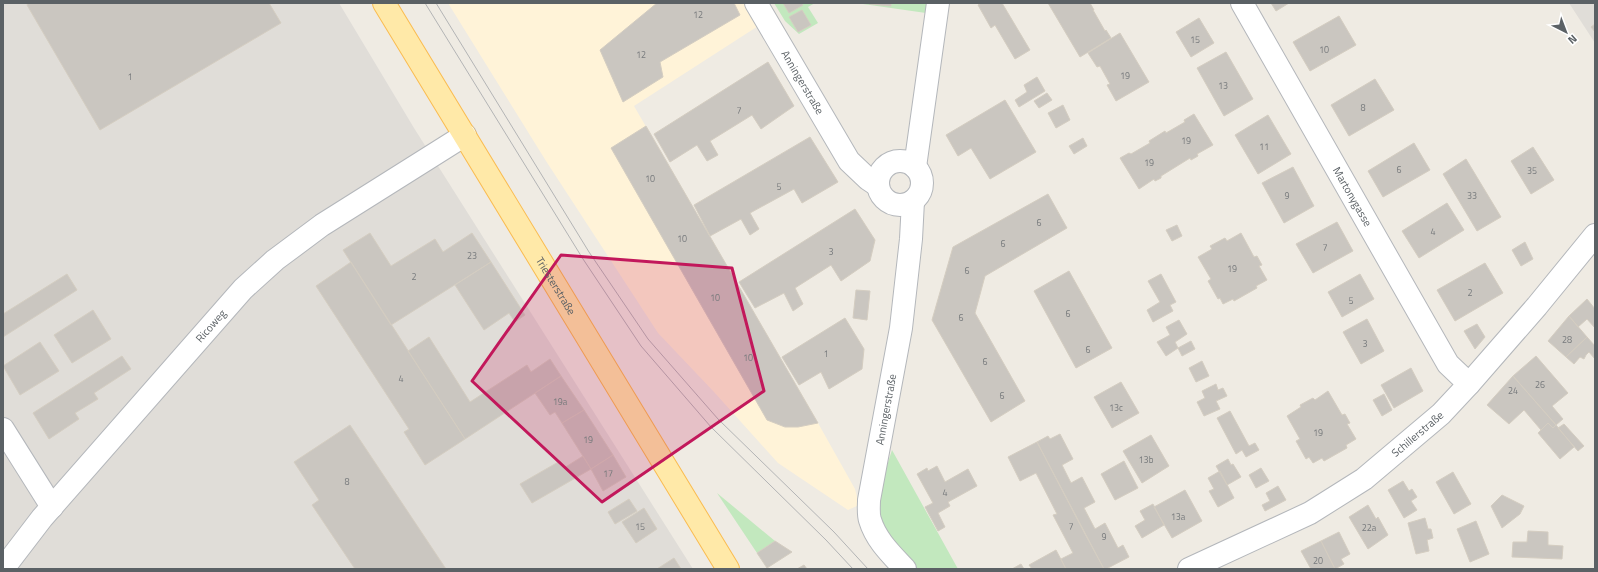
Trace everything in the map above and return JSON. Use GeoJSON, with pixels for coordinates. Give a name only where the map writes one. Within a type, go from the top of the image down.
{"type":"FeatureCollection","features":[{"type":"Feature","properties":{"kind":"main road","name":"Triesterstraße"},"geometry":{"type":"LineString","coordinates":[[384,3],[728,569]]}},
{"type":"Feature","properties":{"kind":"street","name":"Anningerstraße"},"geometry":{"type":"LineString","coordinates":[[756,3],[849,161],[880,177]]}},
{"type":"Feature","properties":{"kind":"street"},"geometry":{"type":"LineString","coordinates":[[903,203],[882,197],[880,177],[893,162],[910,164],[920,136],[938,3]]}},
{"type":"Feature","properties":{"kind":"street","name":"Martonygasse"},"geometry":{"type":"LineString","coordinates":[[1242,3],[1448,364],[1470,384]]}},
{"type":"Feature","properties":{"kind":"street","name":"Ricoweg"},"geometry":{"type":"LineString","coordinates":[[3,569],[52,507],[243,289],[275,260],[322,225],[465,135]]}},
{"type":"Feature","properties":{"kind":"street","name":"Anningerstraße"},"geometry":{"type":"LineString","coordinates":[[905,569],[890,554],[877,536],[869,518],[869,500],[901,328],[911,239],[903,203],[917,196],[922,185],[919,172],[910,164]]}},
{"type":"Feature","properties":{"kind":"street","name":"Schillerstraße"},"geometry":{"type":"LineString","coordinates":[[1189,569],[1310,513],[1364,479],[1441,414],[1470,384],[1595,235]]}},
{"type":"Feature","properties":{"kind":"street"},"geometry":{"type":"LineString","coordinates":[[3,429],[52,507]]}},
{"type":"Feature","properties":{"kind":"highlighted area"},"geometry":{"type":"Polygon","coordinates":[[[561,255],[732,268],[764,391],[602,502],[472,381],[561,255]]]}},
{"type":"Feature","properties":{"kind":"shaded area"},"geometry":{"type":"Polygon","coordinates":[[[3,3],[339,3],[414,128],[693,569],[3,569],[3,3]]]}},
{"type":"Feature","properties":{"kind":"shaded area"},"geometry":{"type":"Polygon","coordinates":[[[448,3],[756,3],[766,21],[634,106],[818,423],[855,489],[859,505],[848,510],[778,463],[658,333],[546,161],[448,3]]]}},
{"type":"Feature","properties":{"kind":"shaded area"},"geometry":{"type":"Polygon","coordinates":[[[1569,3],[1595,3],[1595,43],[1569,3]]]}},
{"type":"Feature","properties":{"kind":"green space"},"geometry":{"type":"Polygon","coordinates":[[[774,3],[815,3],[808,7],[818,23],[799,34],[785,21],[774,3]]]}},
{"type":"Feature","properties":{"kind":"green space"},"geometry":{"type":"Polygon","coordinates":[[[856,3],[927,3],[926,13],[856,3]]]}},
{"type":"Feature","properties":{"kind":"green space"},"geometry":{"type":"Polygon","coordinates":[[[892,450],[958,569],[916,569],[896,548],[880,523],[879,490],[892,450]]]}},
{"type":"Feature","properties":{"kind":"green space"},"geometry":{"type":"Polygon","coordinates":[[[717,493],[775,541],[757,553],[717,493]]]}},
{"type":"Feature","properties":{"kind":"building"},"geometry":{"type":"Polygon","coordinates":[[[28,3],[269,3],[281,23],[100,130],[27,5],[28,3]]]}},
{"type":"Feature","properties":{"kind":"building"},"geometry":{"type":"Polygon","coordinates":[[[657,3],[734,3],[740,15],[660,62],[663,77],[623,102],[600,50],[657,3]]]}},
{"type":"Feature","properties":{"kind":"building"},"geometry":{"type":"Polygon","coordinates":[[[783,3],[801,3],[803,5],[789,13],[783,3]]]}},
{"type":"Feature","properties":{"kind":"building"},"geometry":{"type":"Polygon","coordinates":[[[891,3],[891,6],[869,4],[891,3]]]}},
{"type":"Feature","properties":{"kind":"building"},"geometry":{"type":"Polygon","coordinates":[[[981,3],[1002,3],[1030,50],[1015,59],[995,25],[991,28],[978,5],[981,3]]]}},
{"type":"Feature","properties":{"kind":"building"},"geometry":{"type":"Polygon","coordinates":[[[1048,3],[1090,3],[1105,31],[1106,30],[1111,38],[1080,57],[1048,3]]]}},
{"type":"Feature","properties":{"kind":"building"},"geometry":{"type":"Polygon","coordinates":[[[1271,3],[1289,3],[1276,11],[1271,3]]]}},
{"type":"Feature","properties":{"kind":"building"},"geometry":{"type":"Polygon","coordinates":[[[802,10],[811,25],[798,32],[789,17],[802,10]]]}},
{"type":"Feature","properties":{"kind":"building"},"geometry":{"type":"Polygon","coordinates":[[[1339,16],[1356,45],[1310,71],[1293,42],[1339,16]]]}},
{"type":"Feature","properties":{"kind":"building"},"geometry":{"type":"Polygon","coordinates":[[[1199,18],[1214,43],[1191,57],[1176,32],[1199,18]]]}},
{"type":"Feature","properties":{"kind":"building"},"geometry":{"type":"Polygon","coordinates":[[[1595,24],[1595,32],[1591,27],[1595,24]]]}},
{"type":"Feature","properties":{"kind":"building"},"geometry":{"type":"Polygon","coordinates":[[[1120,33],[1149,82],[1116,101],[1107,85],[1110,84],[1100,66],[1097,67],[1088,53],[1120,33]]]}},
{"type":"Feature","properties":{"kind":"building"},"geometry":{"type":"Polygon","coordinates":[[[1226,52],[1253,99],[1224,116],[1197,68],[1226,52]]]}},
{"type":"Feature","properties":{"kind":"building"},"geometry":{"type":"Polygon","coordinates":[[[768,62],[794,106],[761,129],[752,115],[710,141],[718,155],[707,161],[697,145],[670,162],[654,134],[768,62]]]}},
{"type":"Feature","properties":{"kind":"building"},"geometry":{"type":"Polygon","coordinates":[[[1037,77],[1045,91],[1019,107],[1015,100],[1027,92],[1024,85],[1037,77]]]}},
{"type":"Feature","properties":{"kind":"building"},"geometry":{"type":"Polygon","coordinates":[[[1375,79],[1394,110],[1349,136],[1331,105],[1375,79]]]}},
{"type":"Feature","properties":{"kind":"building"},"geometry":{"type":"Polygon","coordinates":[[[1047,93],[1052,100],[1039,108],[1034,101],[1047,93]]]}},
{"type":"Feature","properties":{"kind":"building"},"geometry":{"type":"Polygon","coordinates":[[[1005,100],[1036,152],[990,179],[971,148],[958,156],[946,135],[1005,100]]]}},
{"type":"Feature","properties":{"kind":"building"},"geometry":{"type":"Polygon","coordinates":[[[1063,105],[1070,120],[1056,128],[1048,113],[1063,105]]]}},
{"type":"Feature","properties":{"kind":"building"},"geometry":{"type":"Polygon","coordinates":[[[1194,114],[1213,145],[1197,154],[1198,156],[1191,160],[1190,158],[1161,176],[1161,178],[1155,181],[1154,179],[1139,189],[1120,158],[1129,153],[1131,154],[1150,143],[1149,141],[1165,131],[1166,133],[1185,122],[1184,120],[1194,114]]]}},
{"type":"Feature","properties":{"kind":"building"},"geometry":{"type":"Polygon","coordinates":[[[1268,115],[1291,154],[1258,174],[1235,135],[1268,115]]]}},
{"type":"Feature","properties":{"kind":"building"},"geometry":{"type":"Polygon","coordinates":[[[646,126],[818,423],[798,427],[785,427],[767,420],[611,148],[646,126]]]}},
{"type":"Feature","properties":{"kind":"building"},"geometry":{"type":"Polygon","coordinates":[[[810,137],[838,182],[802,203],[794,189],[750,213],[759,229],[750,235],[741,219],[710,236],[694,205],[810,137]]]}},
{"type":"Feature","properties":{"kind":"building"},"geometry":{"type":"Polygon","coordinates":[[[1083,138],[1087,146],[1074,154],[1069,146],[1083,138]]]}},
{"type":"Feature","properties":{"kind":"building"},"geometry":{"type":"Polygon","coordinates":[[[1414,143],[1430,170],[1383,197],[1368,171],[1414,143]]]}},
{"type":"Feature","properties":{"kind":"building"},"geometry":{"type":"Polygon","coordinates":[[[1533,147],[1554,180],[1531,194],[1511,161],[1533,147]]]}},
{"type":"Feature","properties":{"kind":"building"},"geometry":{"type":"Polygon","coordinates":[[[1466,159],[1501,217],[1477,231],[1443,174],[1466,159]]]}},
{"type":"Feature","properties":{"kind":"building"},"geometry":{"type":"Polygon","coordinates":[[[1293,167],[1314,206],[1284,223],[1262,183],[1293,167]]]}},
{"type":"Feature","properties":{"kind":"building"},"geometry":{"type":"Polygon","coordinates":[[[1048,194],[1067,228],[985,276],[975,313],[1025,401],[991,422],[932,320],[953,247],[1048,194]]]}},
{"type":"Feature","properties":{"kind":"building"},"geometry":{"type":"Polygon","coordinates":[[[1447,203],[1464,230],[1419,258],[1402,231],[1447,203]]]}},
{"type":"Feature","properties":{"kind":"building"},"geometry":{"type":"Polygon","coordinates":[[[855,209],[875,240],[870,261],[841,281],[831,265],[795,288],[803,304],[793,311],[784,293],[755,308],[739,282],[855,209]]]}},
{"type":"Feature","properties":{"kind":"building"},"geometry":{"type":"Polygon","coordinates":[[[1337,222],[1353,251],[1313,273],[1296,244],[1337,222]]]}},
{"type":"Feature","properties":{"kind":"building"},"geometry":{"type":"Polygon","coordinates":[[[1177,225],[1182,236],[1172,241],[1166,230],[1177,225]]]}},
{"type":"Feature","properties":{"kind":"building"},"geometry":{"type":"Polygon","coordinates":[[[370,233],[391,266],[435,239],[443,252],[472,233],[491,262],[391,325],[343,250],[370,233]]]}},
{"type":"Feature","properties":{"kind":"building"},"geometry":{"type":"Polygon","coordinates":[[[1241,233],[1254,257],[1257,256],[1262,265],[1259,266],[1267,280],[1256,286],[1257,288],[1234,301],[1233,299],[1223,304],[1220,298],[1218,299],[1208,281],[1211,279],[1198,257],[1212,249],[1210,246],[1225,238],[1227,241],[1241,233]]]}},
{"type":"Feature","properties":{"kind":"building"},"geometry":{"type":"Polygon","coordinates":[[[1525,242],[1533,259],[1521,266],[1512,250],[1525,242]]]}},
{"type":"Feature","properties":{"kind":"building"},"geometry":{"type":"Polygon","coordinates":[[[351,262],[465,439],[425,465],[404,432],[409,429],[316,286],[351,262]]]}},
{"type":"Feature","properties":{"kind":"building"},"geometry":{"type":"Polygon","coordinates":[[[491,262],[525,315],[515,322],[509,313],[484,330],[455,285],[491,262]]]}},
{"type":"Feature","properties":{"kind":"building"},"geometry":{"type":"Polygon","coordinates":[[[1485,263],[1503,293],[1455,321],[1437,290],[1485,263]]]}},
{"type":"Feature","properties":{"kind":"building"},"geometry":{"type":"Polygon","coordinates":[[[1069,271],[1112,348],[1076,368],[1034,291],[1069,271]]]}},
{"type":"Feature","properties":{"kind":"building"},"geometry":{"type":"Polygon","coordinates":[[[67,274],[77,290],[3,337],[3,314],[67,274]]]}},
{"type":"Feature","properties":{"kind":"building"},"geometry":{"type":"Polygon","coordinates":[[[1161,274],[1176,302],[1170,305],[1173,311],[1153,322],[1147,310],[1160,302],[1148,281],[1161,274]]]}},
{"type":"Feature","properties":{"kind":"building"},"geometry":{"type":"Polygon","coordinates":[[[1360,274],[1374,299],[1342,317],[1328,292],[1360,274]]]}},
{"type":"Feature","properties":{"kind":"building"},"geometry":{"type":"Polygon","coordinates":[[[856,290],[870,291],[867,320],[853,318],[856,290]]]}},
{"type":"Feature","properties":{"kind":"building"},"geometry":{"type":"Polygon","coordinates":[[[1587,299],[1595,309],[1595,328],[1587,319],[1578,327],[1569,316],[1587,299]]]}},
{"type":"Feature","properties":{"kind":"building"},"geometry":{"type":"Polygon","coordinates":[[[93,310],[111,339],[72,363],[54,335],[93,310]]]}},
{"type":"Feature","properties":{"kind":"building"},"geometry":{"type":"Polygon","coordinates":[[[1569,316],[1587,337],[1566,357],[1548,341],[1569,316]]]}},
{"type":"Feature","properties":{"kind":"building"},"geometry":{"type":"Polygon","coordinates":[[[845,318],[864,349],[862,369],[829,389],[821,372],[799,385],[782,357],[845,318]]]}},
{"type":"Feature","properties":{"kind":"building"},"geometry":{"type":"Polygon","coordinates":[[[1367,319],[1384,351],[1361,364],[1343,332],[1367,319]]]}},
{"type":"Feature","properties":{"kind":"building"},"geometry":{"type":"Polygon","coordinates":[[[1179,320],[1187,334],[1175,342],[1178,348],[1166,356],[1157,342],[1170,335],[1166,327],[1179,320]]]}},
{"type":"Feature","properties":{"kind":"building"},"geometry":{"type":"Polygon","coordinates":[[[1477,324],[1485,337],[1475,349],[1464,331],[1477,324]]]}},
{"type":"Feature","properties":{"kind":"building"},"geometry":{"type":"Polygon","coordinates":[[[429,337],[470,402],[527,365],[531,372],[550,359],[561,376],[465,439],[408,351],[429,337]]]}},
{"type":"Feature","properties":{"kind":"building"},"geometry":{"type":"Polygon","coordinates":[[[1587,337],[1595,346],[1595,359],[1589,352],[1584,359],[1580,357],[1574,364],[1566,357],[1587,337]]]}},
{"type":"Feature","properties":{"kind":"building"},"geometry":{"type":"Polygon","coordinates":[[[1191,341],[1195,349],[1182,356],[1178,348],[1191,341]]]}},
{"type":"Feature","properties":{"kind":"building"},"geometry":{"type":"Polygon","coordinates":[[[40,342],[59,371],[20,395],[3,366],[40,342]]]}},
{"type":"Feature","properties":{"kind":"building"},"geometry":{"type":"Polygon","coordinates":[[[122,356],[131,369],[94,393],[98,399],[75,413],[79,419],[49,439],[33,413],[122,356]]]}},
{"type":"Feature","properties":{"kind":"building"},"geometry":{"type":"Polygon","coordinates":[[[1536,356],[1568,393],[1552,406],[1563,419],[1556,425],[1513,376],[1536,356]]]}},
{"type":"Feature","properties":{"kind":"building"},"geometry":{"type":"Polygon","coordinates":[[[1202,361],[1209,376],[1196,382],[1189,368],[1202,361]]]}},
{"type":"Feature","properties":{"kind":"building"},"geometry":{"type":"Polygon","coordinates":[[[1411,368],[1423,391],[1394,408],[1381,385],[1411,368]]]}},
{"type":"Feature","properties":{"kind":"building"},"geometry":{"type":"Polygon","coordinates":[[[561,376],[584,410],[562,423],[555,412],[550,415],[535,393],[561,376]]]}},
{"type":"Feature","properties":{"kind":"building"},"geometry":{"type":"Polygon","coordinates":[[[1513,376],[1556,425],[1553,428],[1548,423],[1541,430],[1524,410],[1509,424],[1487,405],[1513,376]]]}},
{"type":"Feature","properties":{"kind":"building"},"geometry":{"type":"Polygon","coordinates":[[[1121,382],[1139,413],[1112,428],[1094,397],[1121,382]]]}},
{"type":"Feature","properties":{"kind":"building"},"geometry":{"type":"Polygon","coordinates":[[[1216,384],[1218,390],[1223,388],[1227,396],[1216,401],[1220,409],[1204,416],[1197,402],[1205,398],[1202,391],[1216,384]]]}},
{"type":"Feature","properties":{"kind":"building"},"geometry":{"type":"Polygon","coordinates":[[[1328,391],[1342,415],[1345,414],[1350,423],[1347,424],[1356,439],[1346,445],[1347,448],[1324,461],[1322,458],[1313,463],[1309,457],[1306,459],[1296,441],[1300,439],[1287,416],[1301,407],[1300,405],[1313,398],[1315,400],[1328,391]]]}},
{"type":"Feature","properties":{"kind":"building"},"geometry":{"type":"Polygon","coordinates":[[[1384,394],[1392,410],[1382,416],[1373,400],[1384,394]]]}},
{"type":"Feature","properties":{"kind":"building"},"geometry":{"type":"Polygon","coordinates":[[[584,410],[613,455],[591,469],[562,423],[584,410]]]}},
{"type":"Feature","properties":{"kind":"building"},"geometry":{"type":"Polygon","coordinates":[[[1230,411],[1249,446],[1255,443],[1259,450],[1246,457],[1242,450],[1236,454],[1217,418],[1230,411]]]}},
{"type":"Feature","properties":{"kind":"building"},"geometry":{"type":"Polygon","coordinates":[[[1548,423],[1553,428],[1556,425],[1574,447],[1560,459],[1538,433],[1548,423]]]}},
{"type":"Feature","properties":{"kind":"building"},"geometry":{"type":"Polygon","coordinates":[[[1564,424],[1584,446],[1578,451],[1558,428],[1564,424]]]}},
{"type":"Feature","properties":{"kind":"building"},"geometry":{"type":"Polygon","coordinates":[[[350,425],[446,569],[355,569],[312,505],[319,500],[294,462],[350,425]]]}},
{"type":"Feature","properties":{"kind":"building"},"geometry":{"type":"Polygon","coordinates":[[[1060,434],[1073,459],[1062,465],[1071,483],[1082,477],[1095,502],[1084,508],[1095,529],[1105,523],[1118,548],[1123,545],[1129,557],[1106,569],[1104,569],[1037,442],[1048,436],[1050,439],[1060,434]]]}},
{"type":"Feature","properties":{"kind":"building"},"geometry":{"type":"Polygon","coordinates":[[[1151,435],[1169,466],[1142,483],[1123,451],[1151,435]]]}},
{"type":"Feature","properties":{"kind":"building"},"geometry":{"type":"Polygon","coordinates":[[[1037,442],[1104,569],[1066,569],[1061,559],[1073,553],[1053,515],[1057,514],[1036,473],[1020,481],[1008,457],[1037,442]]]}},
{"type":"Feature","properties":{"kind":"building"},"geometry":{"type":"Polygon","coordinates":[[[613,455],[626,477],[603,491],[591,469],[613,455]]]}},
{"type":"Feature","properties":{"kind":"building"},"geometry":{"type":"Polygon","coordinates":[[[583,456],[591,469],[532,503],[520,484],[560,461],[564,468],[583,456]]]}},
{"type":"Feature","properties":{"kind":"building"},"geometry":{"type":"Polygon","coordinates":[[[1228,459],[1241,477],[1227,485],[1216,466],[1228,459]]]}},
{"type":"Feature","properties":{"kind":"building"},"geometry":{"type":"Polygon","coordinates":[[[1124,461],[1138,488],[1115,500],[1101,474],[1124,461]]]}},
{"type":"Feature","properties":{"kind":"building"},"geometry":{"type":"Polygon","coordinates":[[[937,466],[945,482],[968,469],[977,486],[948,502],[950,506],[938,513],[945,527],[938,531],[925,507],[933,503],[917,474],[927,468],[928,471],[937,466]]]}},
{"type":"Feature","properties":{"kind":"building"},"geometry":{"type":"Polygon","coordinates":[[[1261,468],[1269,481],[1256,488],[1249,475],[1261,468]]]}},
{"type":"Feature","properties":{"kind":"building"},"geometry":{"type":"Polygon","coordinates":[[[1220,471],[1234,498],[1218,507],[1209,491],[1214,489],[1208,478],[1220,471]]]}},
{"type":"Feature","properties":{"kind":"building"},"geometry":{"type":"Polygon","coordinates":[[[1453,472],[1471,504],[1454,514],[1436,482],[1453,472]]]}},
{"type":"Feature","properties":{"kind":"building"},"geometry":{"type":"Polygon","coordinates":[[[1403,481],[1409,491],[1412,489],[1417,497],[1411,501],[1417,510],[1404,518],[1388,490],[1403,481]]]}},
{"type":"Feature","properties":{"kind":"building"},"geometry":{"type":"Polygon","coordinates":[[[1278,486],[1286,500],[1265,511],[1262,505],[1270,501],[1266,493],[1278,486]]]}},
{"type":"Feature","properties":{"kind":"building"},"geometry":{"type":"Polygon","coordinates":[[[1185,490],[1202,521],[1172,538],[1154,507],[1185,490]]]}},
{"type":"Feature","properties":{"kind":"building"},"geometry":{"type":"Polygon","coordinates":[[[1502,495],[1524,506],[1520,514],[1502,528],[1491,506],[1502,495]]]}},
{"type":"Feature","properties":{"kind":"building"},"geometry":{"type":"Polygon","coordinates":[[[629,499],[637,511],[615,524],[608,512],[629,499]]]}},
{"type":"Feature","properties":{"kind":"building"},"geometry":{"type":"Polygon","coordinates":[[[1153,504],[1164,525],[1142,538],[1135,526],[1145,520],[1140,511],[1153,504]]]}},
{"type":"Feature","properties":{"kind":"building"},"geometry":{"type":"Polygon","coordinates":[[[1368,505],[1376,519],[1378,517],[1388,535],[1368,549],[1349,517],[1368,505]]]}},
{"type":"Feature","properties":{"kind":"building"},"geometry":{"type":"Polygon","coordinates":[[[644,508],[657,529],[636,543],[622,522],[644,508]]]}},
{"type":"Feature","properties":{"kind":"building"},"geometry":{"type":"Polygon","coordinates":[[[1425,518],[1428,529],[1431,529],[1433,538],[1427,540],[1429,551],[1416,554],[1408,523],[1425,518]]]}},
{"type":"Feature","properties":{"kind":"building"},"geometry":{"type":"Polygon","coordinates":[[[1476,521],[1489,554],[1470,562],[1457,529],[1476,521]]]}},
{"type":"Feature","properties":{"kind":"building"},"geometry":{"type":"Polygon","coordinates":[[[1528,531],[1548,532],[1548,545],[1563,546],[1562,559],[1512,557],[1513,542],[1527,542],[1528,531]]]}},
{"type":"Feature","properties":{"kind":"building"},"geometry":{"type":"Polygon","coordinates":[[[1339,532],[1350,554],[1341,559],[1344,564],[1335,569],[1321,541],[1339,532]]]}},
{"type":"Feature","properties":{"kind":"building"},"geometry":{"type":"Polygon","coordinates":[[[775,541],[792,552],[767,568],[757,553],[775,541]]]}},
{"type":"Feature","properties":{"kind":"building"},"geometry":{"type":"Polygon","coordinates":[[[1321,541],[1335,569],[1311,569],[1301,551],[1321,541]]]}},
{"type":"Feature","properties":{"kind":"building"},"geometry":{"type":"Polygon","coordinates":[[[1056,550],[1066,569],[1032,569],[1029,565],[1056,550]]]}},
{"type":"Feature","properties":{"kind":"building"},"geometry":{"type":"Polygon","coordinates":[[[674,558],[681,569],[657,569],[674,558]]]}},
{"type":"Feature","properties":{"kind":"building"},"geometry":{"type":"Polygon","coordinates":[[[1021,564],[1024,569],[1012,569],[1021,564]]]}},
{"type":"Feature","properties":{"kind":"building"},"geometry":{"type":"Polygon","coordinates":[[[804,565],[807,569],[797,569],[804,565]]]}},
{"type":"Feature","properties":{"kind":"tram line"},"geometry":{"type":"LineString","coordinates":[[425,3],[583,259],[641,346],[711,427],[826,540],[853,569]]}},
{"type":"Feature","properties":{"kind":"tram line"},"geometry":{"type":"LineString","coordinates":[[436,3],[589,252],[648,339],[718,419],[834,532],[868,569]]}}]}
